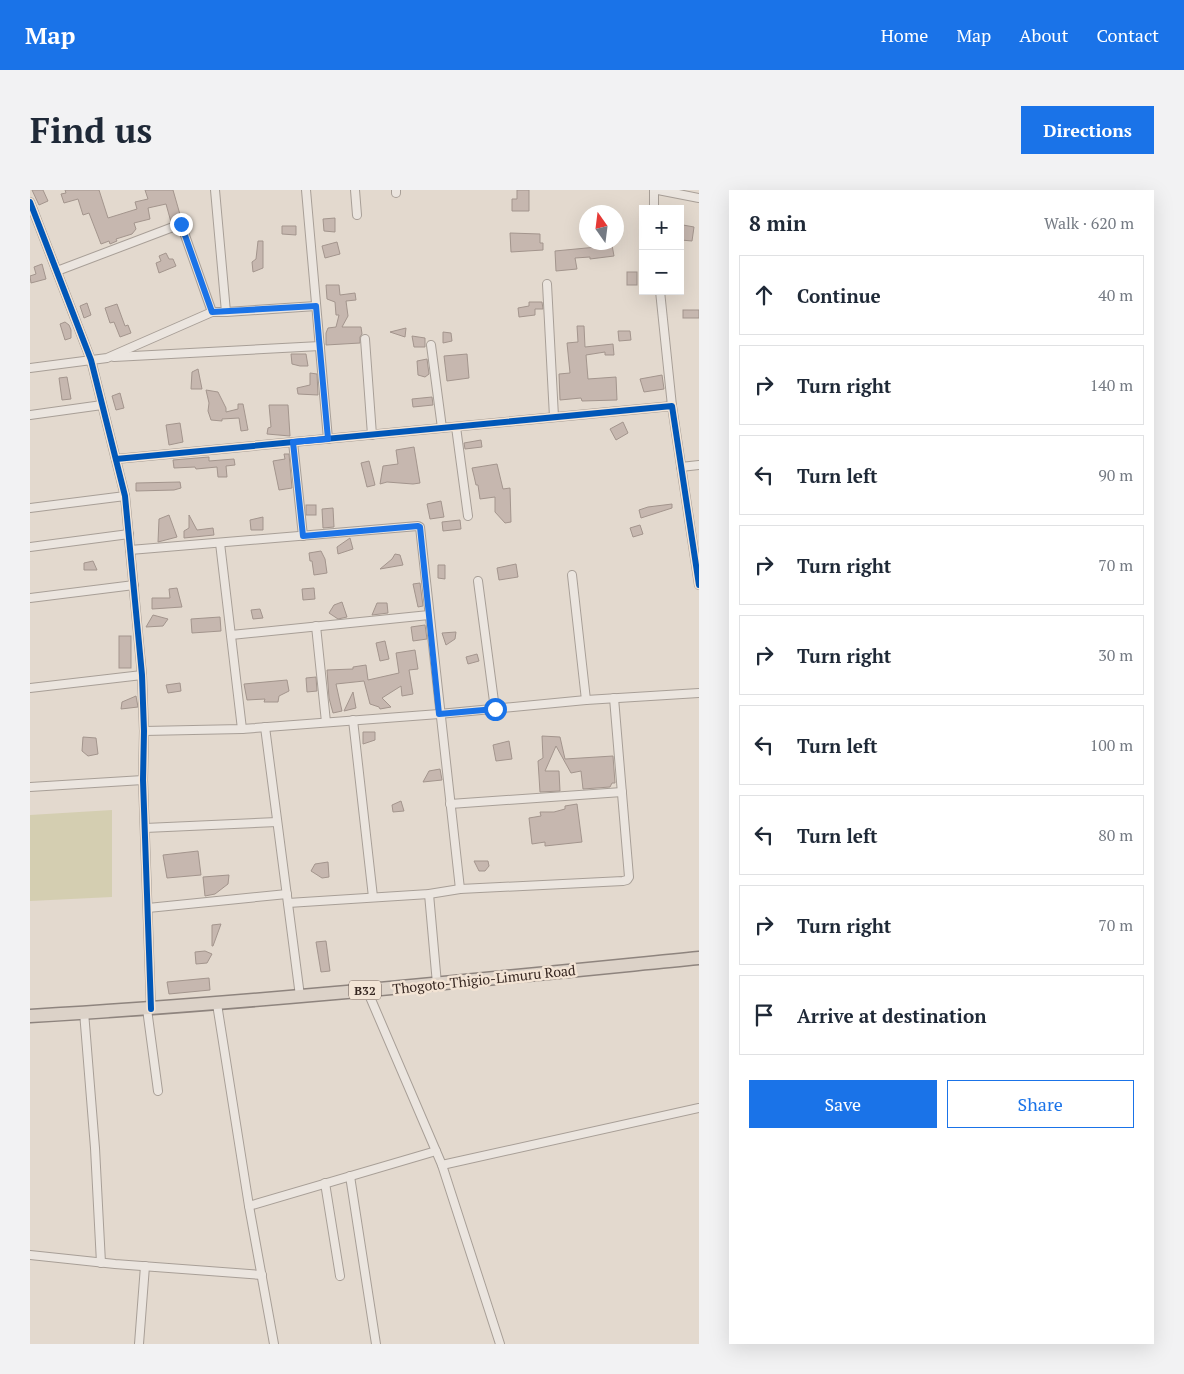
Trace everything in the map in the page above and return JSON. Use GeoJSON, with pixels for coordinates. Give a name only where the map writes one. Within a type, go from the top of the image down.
{"type":"FeatureCollection","features":[{"type":"Feature","properties":{"kind":"highway","name":"Thogoto-Thigio-Limuru Road"},"geometry":{"type":"LineString","coordinates":[[30,1016],[217,1004],[699,958]]}},
{"type":"Feature","properties":{"kind":"street"},"geometry":{"type":"LineString","coordinates":[[215,190],[226,312]]}},
{"type":"Feature","properties":{"kind":"street"},"geometry":{"type":"LineString","coordinates":[[306,190],[328,439]]}},
{"type":"Feature","properties":{"kind":"street"},"geometry":{"type":"LineString","coordinates":[[355,190],[357,215]]}},
{"type":"Feature","properties":{"kind":"street"},"geometry":{"type":"LineString","coordinates":[[654,190],[654,205]]}},
{"type":"Feature","properties":{"kind":"street"},"geometry":{"type":"LineString","coordinates":[[658,190],[699,198]]}},
{"type":"Feature","properties":{"kind":"street"},"geometry":{"type":"LineString","coordinates":[[30,202],[33,219],[57,271],[91,360],[125,496],[142,675],[149,1009],[158,1091]]}},
{"type":"Feature","properties":{"kind":"street"},"geometry":{"type":"LineString","coordinates":[[57,271],[181,224],[212,312]]}},
{"type":"Feature","properties":{"kind":"street"},"geometry":{"type":"LineString","coordinates":[[547,284],[554,417]]}},
{"type":"Feature","properties":{"kind":"street"},"geometry":{"type":"LineString","coordinates":[[660,295],[672,406],[699,585]]}},
{"type":"Feature","properties":{"kind":"street"},"geometry":{"type":"LineString","coordinates":[[107,358],[212,312],[316,306]]}},
{"type":"Feature","properties":{"kind":"street"},"geometry":{"type":"LineString","coordinates":[[365,339],[372,435]]}},
{"type":"Feature","properties":{"kind":"street"},"geometry":{"type":"LineString","coordinates":[[431,345],[442,428]]}},
{"type":"Feature","properties":{"kind":"street"},"geometry":{"type":"LineString","coordinates":[[30,368],[107,358],[320,346]]}},
{"type":"Feature","properties":{"kind":"street"},"geometry":{"type":"LineString","coordinates":[[30,415],[102,405]]}},
{"type":"Feature","properties":{"kind":"street"},"geometry":{"type":"LineString","coordinates":[[116,460],[672,406]]}},
{"type":"Feature","properties":{"kind":"street"},"geometry":{"type":"LineString","coordinates":[[456,427],[468,516]]}},
{"type":"Feature","properties":{"kind":"street"},"geometry":{"type":"LineString","coordinates":[[293,442],[303,536]]}},
{"type":"Feature","properties":{"kind":"street"},"geometry":{"type":"LineString","coordinates":[[681,467],[699,465]]}},
{"type":"Feature","properties":{"kind":"street"},"geometry":{"type":"LineString","coordinates":[[30,508],[125,496]]}},
{"type":"Feature","properties":{"kind":"street"},"geometry":{"type":"LineString","coordinates":[[130,550],[420,527],[439,714],[460,889]]}},
{"type":"Feature","properties":{"kind":"street"},"geometry":{"type":"LineString","coordinates":[[30,547],[129,534]]}},
{"type":"Feature","properties":{"kind":"street"},"geometry":{"type":"LineString","coordinates":[[220,543],[242,729]]}},
{"type":"Feature","properties":{"kind":"street"},"geometry":{"type":"LineString","coordinates":[[572,575],[586,700]]}},
{"type":"Feature","properties":{"kind":"street"},"geometry":{"type":"LineString","coordinates":[[478,581],[495,709]]}},
{"type":"Feature","properties":{"kind":"street"},"geometry":{"type":"LineString","coordinates":[[30,598],[134,585]]}},
{"type":"Feature","properties":{"kind":"street"},"geometry":{"type":"LineString","coordinates":[[231,635],[429,615]]}},
{"type":"Feature","properties":{"kind":"street"},"geometry":{"type":"LineString","coordinates":[[316,626],[326,722]]}},
{"type":"Feature","properties":{"kind":"street"},"geometry":{"type":"LineString","coordinates":[[30,688],[142,675]]}},
{"type":"Feature","properties":{"kind":"street"},"geometry":{"type":"LineString","coordinates":[[144,731],[242,729],[699,692]]}},
{"type":"Feature","properties":{"kind":"street"},"geometry":{"type":"LineString","coordinates":[[288,903],[429,894],[460,889],[627,880],[629,877],[614,698]]}},
{"type":"Feature","properties":{"kind":"street"},"geometry":{"type":"LineString","coordinates":[[353,720],[373,897]]}},
{"type":"Feature","properties":{"kind":"street"},"geometry":{"type":"LineString","coordinates":[[265,727],[300,996]]}},
{"type":"Feature","properties":{"kind":"street"},"geometry":{"type":"LineString","coordinates":[[30,787],[143,780]]}},
{"type":"Feature","properties":{"kind":"street"},"geometry":{"type":"LineString","coordinates":[[450,804],[622,792]]}},
{"type":"Feature","properties":{"kind":"street"},"geometry":{"type":"LineString","coordinates":[[146,828],[277,822]]}},
{"type":"Feature","properties":{"kind":"street"},"geometry":{"type":"LineString","coordinates":[[148,908],[287,894]]}},
{"type":"Feature","properties":{"kind":"street"},"geometry":{"type":"LineString","coordinates":[[429,894],[438,984]]}},
{"type":"Feature","properties":{"kind":"street"},"geometry":{"type":"LineString","coordinates":[[367,990],[442,1165],[500,1344]]}},
{"type":"Feature","properties":{"kind":"street"},"geometry":{"type":"LineString","coordinates":[[217,1004],[249,1206],[274,1344]]}},
{"type":"Feature","properties":{"kind":"street"},"geometry":{"type":"LineString","coordinates":[[84,1012],[95,1148],[101,1263]]}},
{"type":"Feature","properties":{"kind":"street"},"geometry":{"type":"LineString","coordinates":[[442,1165],[699,1108]]}},
{"type":"Feature","properties":{"kind":"street"},"geometry":{"type":"LineString","coordinates":[[249,1206],[436,1151]]}},
{"type":"Feature","properties":{"kind":"street"},"geometry":{"type":"LineString","coordinates":[[350,1176],[376,1344]]}},
{"type":"Feature","properties":{"kind":"street"},"geometry":{"type":"LineString","coordinates":[[324,1183],[340,1276]]}},
{"type":"Feature","properties":{"kind":"street"},"geometry":{"type":"LineString","coordinates":[[30,1255],[101,1263],[262,1275]]}},
{"type":"Feature","properties":{"kind":"street"},"geometry":{"type":"LineString","coordinates":[[139,1344],[146,1266]]}},
{"type":"Feature","properties":{"kind":"shaded area"},"geometry":{"type":"Polygon","coordinates":[[[112,810],[112,897],[30,901],[30,815],[112,810]]]}},
{"type":"Feature","properties":{"kind":"building"},"geometry":{"type":"Polygon","coordinates":[[[32,190],[43,190],[48,201],[39,205],[32,190]]]}},
{"type":"Feature","properties":{"kind":"building"},"geometry":{"type":"Polygon","coordinates":[[[65,190],[99,190],[108,218],[137,209],[135,202],[148,199],[145,190],[173,190],[181,218],[171,222],[166,204],[148,208],[150,219],[134,223],[136,229],[132,234],[116,239],[117,241],[110,244],[109,241],[101,244],[89,213],[83,215],[78,199],[64,203],[61,194],[66,193],[65,190]]]}},
{"type":"Feature","properties":{"kind":"building"},"geometry":{"type":"Polygon","coordinates":[[[517,190],[529,190],[529,211],[512,211],[512,199],[517,199],[517,190]]]}},
{"type":"Feature","properties":{"kind":"building"},"geometry":{"type":"Polygon","coordinates":[[[335,218],[335,232],[324,231],[323,219],[335,218]]]}},
{"type":"Feature","properties":{"kind":"building"},"geometry":{"type":"Polygon","coordinates":[[[684,225],[694,227],[692,241],[684,240],[684,225]]]}},
{"type":"Feature","properties":{"kind":"building"},"geometry":{"type":"Polygon","coordinates":[[[282,226],[296,226],[296,235],[282,234],[282,226]]]}},
{"type":"Feature","properties":{"kind":"building"},"geometry":{"type":"Polygon","coordinates":[[[510,233],[540,234],[540,243],[543,243],[543,250],[511,252],[510,233]]]}},
{"type":"Feature","properties":{"kind":"building"},"geometry":{"type":"Polygon","coordinates":[[[258,241],[263,241],[263,268],[253,272],[252,262],[256,259],[258,241]]]}},
{"type":"Feature","properties":{"kind":"building"},"geometry":{"type":"Polygon","coordinates":[[[337,242],[340,254],[325,258],[322,246],[337,242]]]}},
{"type":"Feature","properties":{"kind":"building"},"geometry":{"type":"Polygon","coordinates":[[[579,249],[613,250],[614,256],[590,259],[590,257],[575,258],[577,269],[556,271],[555,251],[579,249]]]}},
{"type":"Feature","properties":{"kind":"building"},"geometry":{"type":"Polygon","coordinates":[[[166,253],[169,259],[173,259],[176,266],[159,273],[156,263],[161,261],[159,256],[166,253]]]}},
{"type":"Feature","properties":{"kind":"building"},"geometry":{"type":"Polygon","coordinates":[[[42,264],[46,279],[31,283],[30,276],[36,274],[34,267],[42,264]]]}},
{"type":"Feature","properties":{"kind":"building"},"geometry":{"type":"Polygon","coordinates":[[[627,272],[637,272],[637,285],[627,285],[627,272]]]}},
{"type":"Feature","properties":{"kind":"building"},"geometry":{"type":"Polygon","coordinates":[[[326,285],[339,285],[340,295],[355,293],[356,300],[346,301],[348,316],[342,327],[361,327],[360,343],[326,345],[328,328],[336,327],[339,315],[336,315],[335,302],[327,299],[326,285]]]}},
{"type":"Feature","properties":{"kind":"building"},"geometry":{"type":"Polygon","coordinates":[[[529,302],[542,302],[543,309],[535,309],[535,315],[519,317],[518,308],[529,306],[529,302]]]}},
{"type":"Feature","properties":{"kind":"building"},"geometry":{"type":"Polygon","coordinates":[[[87,303],[91,315],[84,318],[80,306],[87,303]]]}},
{"type":"Feature","properties":{"kind":"building"},"geometry":{"type":"Polygon","coordinates":[[[117,304],[125,326],[128,325],[131,333],[120,337],[114,322],[110,323],[105,308],[117,304]]]}},
{"type":"Feature","properties":{"kind":"building"},"geometry":{"type":"Polygon","coordinates":[[[683,310],[699,310],[699,318],[683,318],[683,310]]]}},
{"type":"Feature","properties":{"kind":"building"},"geometry":{"type":"Polygon","coordinates":[[[65,322],[71,330],[71,338],[65,340],[60,324],[65,322]]]}},
{"type":"Feature","properties":{"kind":"building"},"geometry":{"type":"Polygon","coordinates":[[[577,326],[584,326],[585,347],[613,344],[614,355],[605,355],[605,352],[586,355],[588,379],[616,377],[617,400],[582,401],[581,398],[560,400],[559,374],[570,373],[567,343],[578,342],[577,326]]]}},
{"type":"Feature","properties":{"kind":"building"},"geometry":{"type":"Polygon","coordinates":[[[406,328],[405,337],[390,332],[406,328]]]}},
{"type":"Feature","properties":{"kind":"building"},"geometry":{"type":"Polygon","coordinates":[[[618,331],[630,331],[631,340],[619,341],[618,331]]]}},
{"type":"Feature","properties":{"kind":"building"},"geometry":{"type":"Polygon","coordinates":[[[443,332],[451,333],[452,341],[443,343],[443,332]]]}},
{"type":"Feature","properties":{"kind":"building"},"geometry":{"type":"Polygon","coordinates":[[[412,336],[425,338],[425,347],[414,347],[412,336]]]}},
{"type":"Feature","properties":{"kind":"building"},"geometry":{"type":"Polygon","coordinates":[[[291,354],[306,354],[308,366],[292,364],[291,354]]]}},
{"type":"Feature","properties":{"kind":"building"},"geometry":{"type":"Polygon","coordinates":[[[467,354],[469,378],[447,381],[444,356],[467,354]]]}},
{"type":"Feature","properties":{"kind":"building"},"geometry":{"type":"Polygon","coordinates":[[[427,359],[429,374],[425,377],[418,375],[417,361],[427,359]]]}},
{"type":"Feature","properties":{"kind":"building"},"geometry":{"type":"Polygon","coordinates":[[[198,369],[202,389],[191,389],[192,372],[198,369]]]}},
{"type":"Feature","properties":{"kind":"building"},"geometry":{"type":"Polygon","coordinates":[[[310,373],[317,374],[318,395],[298,394],[297,388],[310,385],[310,373]]]}},
{"type":"Feature","properties":{"kind":"building"},"geometry":{"type":"Polygon","coordinates":[[[662,375],[664,389],[644,392],[640,379],[662,375]]]}},
{"type":"Feature","properties":{"kind":"building"},"geometry":{"type":"Polygon","coordinates":[[[67,377],[71,399],[62,400],[59,378],[67,377]]]}},
{"type":"Feature","properties":{"kind":"building"},"geometry":{"type":"Polygon","coordinates":[[[206,390],[218,392],[226,412],[238,409],[238,404],[243,404],[248,430],[241,431],[239,418],[222,419],[222,421],[211,420],[206,390]]]}},
{"type":"Feature","properties":{"kind":"building"},"geometry":{"type":"Polygon","coordinates":[[[120,393],[124,408],[116,410],[112,396],[120,393]]]}},
{"type":"Feature","properties":{"kind":"building"},"geometry":{"type":"Polygon","coordinates":[[[432,397],[433,405],[413,407],[412,399],[432,397]]]}},
{"type":"Feature","properties":{"kind":"building"},"geometry":{"type":"Polygon","coordinates":[[[269,405],[288,405],[290,436],[267,434],[268,428],[271,427],[269,405]]]}},
{"type":"Feature","properties":{"kind":"building"},"geometry":{"type":"Polygon","coordinates":[[[623,422],[628,433],[616,440],[610,429],[623,422]]]}},
{"type":"Feature","properties":{"kind":"building"},"geometry":{"type":"Polygon","coordinates":[[[180,423],[183,442],[169,445],[166,425],[180,423]]]}},
{"type":"Feature","properties":{"kind":"building"},"geometry":{"type":"Polygon","coordinates":[[[481,440],[482,447],[465,449],[464,443],[481,440]]]}},
{"type":"Feature","properties":{"kind":"building"},"geometry":{"type":"Polygon","coordinates":[[[414,447],[420,483],[387,482],[380,484],[383,466],[398,464],[396,450],[414,447]]]}},
{"type":"Feature","properties":{"kind":"building"},"geometry":{"type":"Polygon","coordinates":[[[284,454],[289,454],[292,488],[279,490],[273,461],[285,459],[284,454]]]}},
{"type":"Feature","properties":{"kind":"building"},"geometry":{"type":"Polygon","coordinates":[[[209,457],[209,461],[234,459],[235,465],[226,466],[227,477],[218,477],[217,467],[196,469],[195,467],[174,468],[173,460],[209,457]]]}},
{"type":"Feature","properties":{"kind":"building"},"geometry":{"type":"Polygon","coordinates":[[[369,461],[375,485],[367,487],[361,463],[369,461]]]}},
{"type":"Feature","properties":{"kind":"building"},"geometry":{"type":"Polygon","coordinates":[[[497,464],[503,489],[510,488],[511,522],[505,523],[495,512],[495,497],[480,499],[478,485],[476,485],[472,468],[497,464]]]}},
{"type":"Feature","properties":{"kind":"building"},"geometry":{"type":"Polygon","coordinates":[[[180,482],[181,488],[174,490],[136,491],[136,483],[180,482]]]}},
{"type":"Feature","properties":{"kind":"building"},"geometry":{"type":"Polygon","coordinates":[[[441,501],[444,517],[430,519],[427,504],[441,501]]]}},
{"type":"Feature","properties":{"kind":"building"},"geometry":{"type":"Polygon","coordinates":[[[672,504],[672,508],[641,518],[639,510],[672,504]]]}},
{"type":"Feature","properties":{"kind":"building"},"geometry":{"type":"Polygon","coordinates":[[[306,505],[316,505],[316,515],[306,515],[306,505]]]}},
{"type":"Feature","properties":{"kind":"building"},"geometry":{"type":"Polygon","coordinates":[[[333,508],[334,527],[323,528],[322,509],[333,508]]]}},
{"type":"Feature","properties":{"kind":"building"},"geometry":{"type":"Polygon","coordinates":[[[169,515],[177,537],[158,542],[159,519],[169,515]]]}},
{"type":"Feature","properties":{"kind":"building"},"geometry":{"type":"Polygon","coordinates":[[[189,515],[197,530],[213,528],[214,535],[184,538],[184,531],[189,528],[189,515]]]}},
{"type":"Feature","properties":{"kind":"building"},"geometry":{"type":"Polygon","coordinates":[[[263,517],[263,530],[251,530],[250,520],[263,517]]]}},
{"type":"Feature","properties":{"kind":"building"},"geometry":{"type":"Polygon","coordinates":[[[460,520],[461,529],[443,531],[442,522],[460,520]]]}},
{"type":"Feature","properties":{"kind":"building"},"geometry":{"type":"Polygon","coordinates":[[[640,525],[643,534],[633,537],[630,528],[640,525]]]}},
{"type":"Feature","properties":{"kind":"building"},"geometry":{"type":"Polygon","coordinates":[[[350,538],[353,549],[338,554],[337,547],[350,538]]]}},
{"type":"Feature","properties":{"kind":"building"},"geometry":{"type":"Polygon","coordinates":[[[321,551],[325,559],[327,573],[314,575],[309,553],[321,551]]]}},
{"type":"Feature","properties":{"kind":"building"},"geometry":{"type":"Polygon","coordinates":[[[395,554],[400,555],[403,565],[380,569],[392,559],[395,554]]]}},
{"type":"Feature","properties":{"kind":"building"},"geometry":{"type":"Polygon","coordinates":[[[93,561],[97,570],[84,570],[84,563],[93,561]]]}},
{"type":"Feature","properties":{"kind":"building"},"geometry":{"type":"Polygon","coordinates":[[[516,564],[518,577],[499,580],[497,568],[516,564]]]}},
{"type":"Feature","properties":{"kind":"building"},"geometry":{"type":"Polygon","coordinates":[[[438,565],[445,565],[445,579],[438,578],[438,565]]]}},
{"type":"Feature","properties":{"kind":"building"},"geometry":{"type":"Polygon","coordinates":[[[420,583],[423,606],[418,607],[413,584],[420,583]]]}},
{"type":"Feature","properties":{"kind":"building"},"geometry":{"type":"Polygon","coordinates":[[[177,588],[182,607],[152,609],[152,598],[170,598],[169,589],[177,588]]]}},
{"type":"Feature","properties":{"kind":"building"},"geometry":{"type":"Polygon","coordinates":[[[314,588],[315,599],[303,600],[302,589],[314,588]]]}},
{"type":"Feature","properties":{"kind":"building"},"geometry":{"type":"Polygon","coordinates":[[[342,602],[347,617],[338,619],[329,613],[334,605],[342,602]]]}},
{"type":"Feature","properties":{"kind":"building"},"geometry":{"type":"Polygon","coordinates":[[[377,603],[387,603],[388,613],[372,615],[377,603]]]}},
{"type":"Feature","properties":{"kind":"building"},"geometry":{"type":"Polygon","coordinates":[[[260,609],[263,618],[253,619],[251,610],[260,609]]]}},
{"type":"Feature","properties":{"kind":"building"},"geometry":{"type":"Polygon","coordinates":[[[153,615],[168,619],[163,626],[146,627],[153,615]]]}},
{"type":"Feature","properties":{"kind":"building"},"geometry":{"type":"Polygon","coordinates":[[[220,617],[221,631],[192,633],[191,619],[220,617]]]}},
{"type":"Feature","properties":{"kind":"building"},"geometry":{"type":"Polygon","coordinates":[[[425,625],[427,639],[413,641],[411,627],[425,625]]]}},
{"type":"Feature","properties":{"kind":"building"},"geometry":{"type":"Polygon","coordinates":[[[456,632],[455,639],[446,645],[442,633],[456,632]]]}},
{"type":"Feature","properties":{"kind":"building"},"geometry":{"type":"Polygon","coordinates":[[[119,636],[131,636],[131,668],[119,668],[119,636]]]}},
{"type":"Feature","properties":{"kind":"building"},"geometry":{"type":"Polygon","coordinates":[[[385,641],[389,659],[380,661],[376,643],[385,641]]]}},
{"type":"Feature","properties":{"kind":"building"},"geometry":{"type":"Polygon","coordinates":[[[415,650],[418,669],[409,670],[413,694],[402,696],[401,686],[382,698],[391,707],[380,709],[370,704],[364,681],[336,684],[342,711],[333,713],[329,698],[327,670],[353,669],[353,667],[366,665],[368,680],[399,673],[396,653],[415,650]]]}},
{"type":"Feature","properties":{"kind":"building"},"geometry":{"type":"Polygon","coordinates":[[[477,654],[479,661],[468,664],[466,657],[477,654]]]}},
{"type":"Feature","properties":{"kind":"building"},"geometry":{"type":"Polygon","coordinates":[[[316,677],[317,691],[307,692],[306,678],[316,677]]]}},
{"type":"Feature","properties":{"kind":"building"},"geometry":{"type":"Polygon","coordinates":[[[287,680],[289,691],[279,696],[278,702],[264,702],[265,699],[247,700],[244,684],[287,680]]]}},
{"type":"Feature","properties":{"kind":"building"},"geometry":{"type":"Polygon","coordinates":[[[180,683],[181,691],[168,693],[166,685],[180,683]]]}},
{"type":"Feature","properties":{"kind":"building"},"geometry":{"type":"Polygon","coordinates":[[[353,692],[356,708],[344,711],[353,692]]]}},
{"type":"Feature","properties":{"kind":"building"},"geometry":{"type":"Polygon","coordinates":[[[136,696],[138,707],[121,709],[122,702],[136,696]]]}},
{"type":"Feature","properties":{"kind":"building"},"geometry":{"type":"Polygon","coordinates":[[[363,732],[375,732],[375,740],[363,744],[363,732]]]}},
{"type":"Feature","properties":{"kind":"building"},"geometry":{"type":"Polygon","coordinates":[[[542,736],[560,737],[565,759],[613,756],[615,783],[612,783],[610,787],[583,789],[581,771],[571,773],[556,746],[545,771],[559,771],[560,791],[540,792],[538,761],[543,758],[542,736]]]}},
{"type":"Feature","properties":{"kind":"building"},"geometry":{"type":"Polygon","coordinates":[[[83,737],[96,738],[98,754],[88,756],[82,751],[83,737]]]}},
{"type":"Feature","properties":{"kind":"building"},"geometry":{"type":"Polygon","coordinates":[[[509,741],[512,759],[496,761],[493,745],[509,741]]]}},
{"type":"Feature","properties":{"kind":"building"},"geometry":{"type":"Polygon","coordinates":[[[440,769],[442,780],[423,782],[429,771],[440,769]]]}},
{"type":"Feature","properties":{"kind":"building"},"geometry":{"type":"Polygon","coordinates":[[[401,801],[404,811],[393,812],[392,805],[401,801]]]}},
{"type":"Feature","properties":{"kind":"building"},"geometry":{"type":"Polygon","coordinates":[[[577,804],[582,842],[545,846],[545,842],[532,844],[529,818],[541,816],[540,812],[554,812],[565,809],[565,806],[577,804]]]}},
{"type":"Feature","properties":{"kind":"building"},"geometry":{"type":"Polygon","coordinates":[[[198,851],[201,875],[167,878],[163,855],[198,851]]]}},
{"type":"Feature","properties":{"kind":"building"},"geometry":{"type":"Polygon","coordinates":[[[474,861],[488,861],[489,866],[485,871],[479,871],[474,861]]]}},
{"type":"Feature","properties":{"kind":"building"},"geometry":{"type":"Polygon","coordinates":[[[328,862],[329,877],[322,878],[311,871],[315,864],[328,862]]]}},
{"type":"Feature","properties":{"kind":"building"},"geometry":{"type":"Polygon","coordinates":[[[229,875],[228,884],[215,894],[205,896],[203,877],[229,875]]]}},
{"type":"Feature","properties":{"kind":"building"},"geometry":{"type":"Polygon","coordinates":[[[221,924],[213,946],[212,946],[212,925],[221,924]]]}},
{"type":"Feature","properties":{"kind":"building"},"geometry":{"type":"Polygon","coordinates":[[[326,941],[330,971],[321,972],[316,942],[326,941]]]}},
{"type":"Feature","properties":{"kind":"building"},"geometry":{"type":"Polygon","coordinates":[[[205,951],[212,954],[207,963],[196,964],[195,952],[205,951]]]}},
{"type":"Feature","properties":{"kind":"building"},"geometry":{"type":"Polygon","coordinates":[[[209,978],[210,990],[169,994],[167,982],[209,978]]]}},
{"type":"Feature","properties":{"kind":"cycle path"},"geometry":{"type":"LineString","coordinates":[[30,202],[91,360],[125,496],[142,675],[143,780],[151,1009]]}},
{"type":"Feature","properties":{"kind":"cycle path"},"geometry":{"type":"LineString","coordinates":[[116,459],[672,406],[699,585]]}},
{"type":"Feature","properties":{"kind":"route"},"geometry":{"type":"LineString","coordinates":[[181,224],[212,312],[316,306],[328,439],[293,442],[303,536],[420,527],[439,714],[495,709]]}}]}
